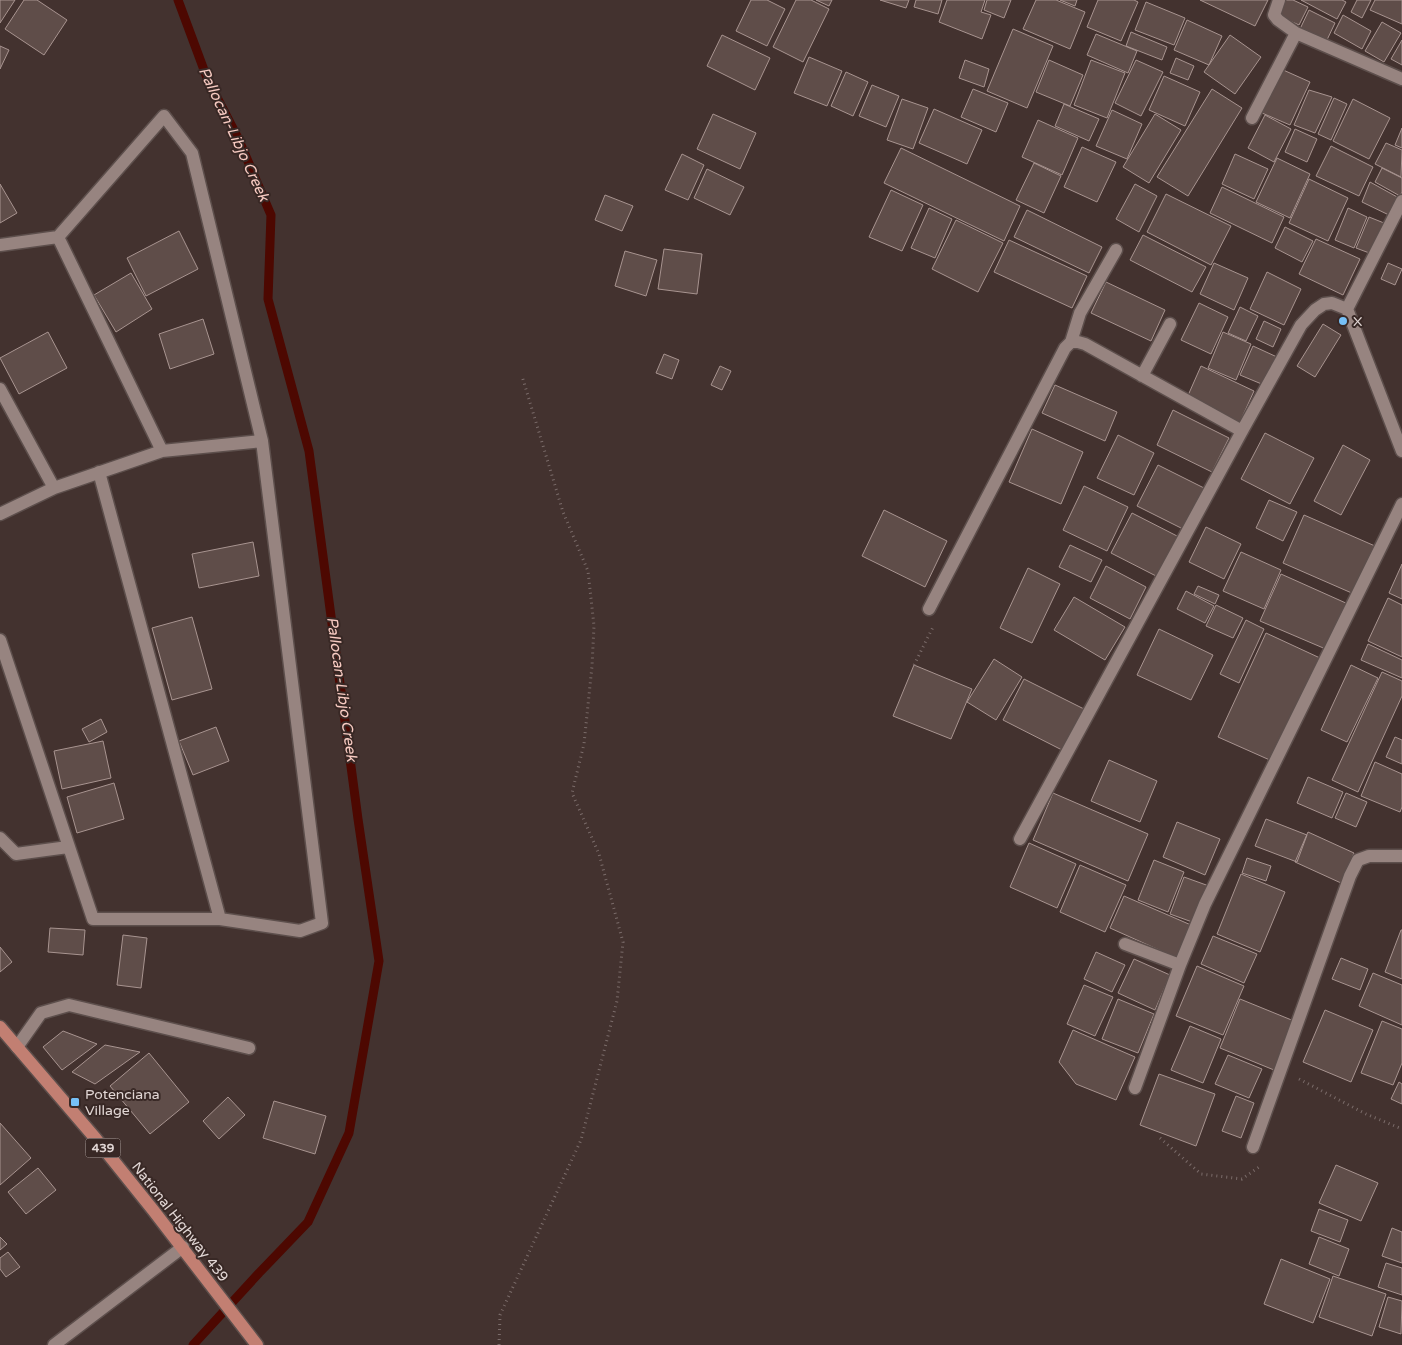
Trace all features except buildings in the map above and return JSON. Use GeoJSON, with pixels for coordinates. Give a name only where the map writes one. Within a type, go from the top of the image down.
{"type":"FeatureCollection","features":[{"type":"Feature","properties":{"kind":"main road","name":"National Highway 439"},"geometry":{"type":"LineString","coordinates":[[0,1027],[96,1139],[183,1247],[257,1345]]}},
{"type":"Feature","properties":{"kind":"street"},"geometry":{"type":"LineString","coordinates":[[1279,0],[1274,15],[1296,33],[1402,79]]}},
{"type":"Feature","properties":{"kind":"street"},"geometry":{"type":"LineString","coordinates":[[1252,118],[1296,33]]}},
{"type":"Feature","properties":{"kind":"street"},"geometry":{"type":"LineString","coordinates":[[0,245],[58,237],[164,116],[192,153],[262,442],[322,923],[300,931],[220,920],[92,918],[0,640]]}},
{"type":"Feature","properties":{"kind":"street"},"geometry":{"type":"LineString","coordinates":[[1346,309],[1402,201]]}},
{"type":"Feature","properties":{"kind":"street"},"geometry":{"type":"LineString","coordinates":[[58,237],[162,451]]}},
{"type":"Feature","properties":{"kind":"street"},"geometry":{"type":"LineString","coordinates":[[929,609],[1065,348],[1071,342],[1080,313],[1116,250]]}},
{"type":"Feature","properties":{"kind":"street"},"geometry":{"type":"LineString","coordinates":[[1020,839],[1301,325],[1315,310],[1324,304],[1332,303],[1346,309],[1402,451]]}},
{"type":"Feature","properties":{"kind":"street"},"geometry":{"type":"LineString","coordinates":[[1142,376],[1170,324]]}},
{"type":"Feature","properties":{"kind":"street"},"geometry":{"type":"LineString","coordinates":[[1071,342],[1085,344],[1242,431]]}},
{"type":"Feature","properties":{"kind":"street"},"geometry":{"type":"LineString","coordinates":[[0,389],[54,488]]}},
{"type":"Feature","properties":{"kind":"street"},"geometry":{"type":"LineString","coordinates":[[0,514],[54,488],[162,451],[262,442]]}},
{"type":"Feature","properties":{"kind":"street"},"geometry":{"type":"LineString","coordinates":[[99,472],[220,920]]}},
{"type":"Feature","properties":{"kind":"street"},"geometry":{"type":"LineString","coordinates":[[1135,1088],[1180,965],[1205,904],[1402,504]]}},
{"type":"Feature","properties":{"kind":"street"},"geometry":{"type":"LineString","coordinates":[[0,838],[16,854],[68,847]]}},
{"type":"Feature","properties":{"kind":"street"},"geometry":{"type":"LineString","coordinates":[[1253,1147],[1350,876],[1358,860],[1369,856],[1402,856]]}},
{"type":"Feature","properties":{"kind":"street"},"geometry":{"type":"LineString","coordinates":[[1125,944],[1180,965]]}},
{"type":"Feature","properties":{"kind":"street"},"geometry":{"type":"LineString","coordinates":[[17,1047],[41,1013],[70,1005],[249,1048]]}},
{"type":"Feature","properties":{"kind":"street"},"geometry":{"type":"LineString","coordinates":[[54,1345],[183,1247]]}},
{"type":"Feature","properties":{"kind":"path"},"geometry":{"type":"LineString","coordinates":[[499,1345],[500,1315],[581,1140],[617,1001],[623,942],[599,854],[572,794],[584,744],[592,666],[594,626],[588,571],[563,512],[522,376]]}},
{"type":"Feature","properties":{"kind":"waterway","name":"Pallocan-Libjo Creek"},"geometry":{"type":"LineString","coordinates":[[178,0],[207,78],[238,138],[271,215],[268,299],[309,451],[379,961],[349,1133],[308,1222],[193,1345]]}},
{"type":"Feature","properties":{"kind":"place","name":"X"},"geometry":{"type":"Point","coordinates":[1343,321]}},
{"type":"Feature","properties":{"kind":"place","name":"Potenciana Village"},"geometry":{"type":"Point","coordinates":[75,1102]}}]}
